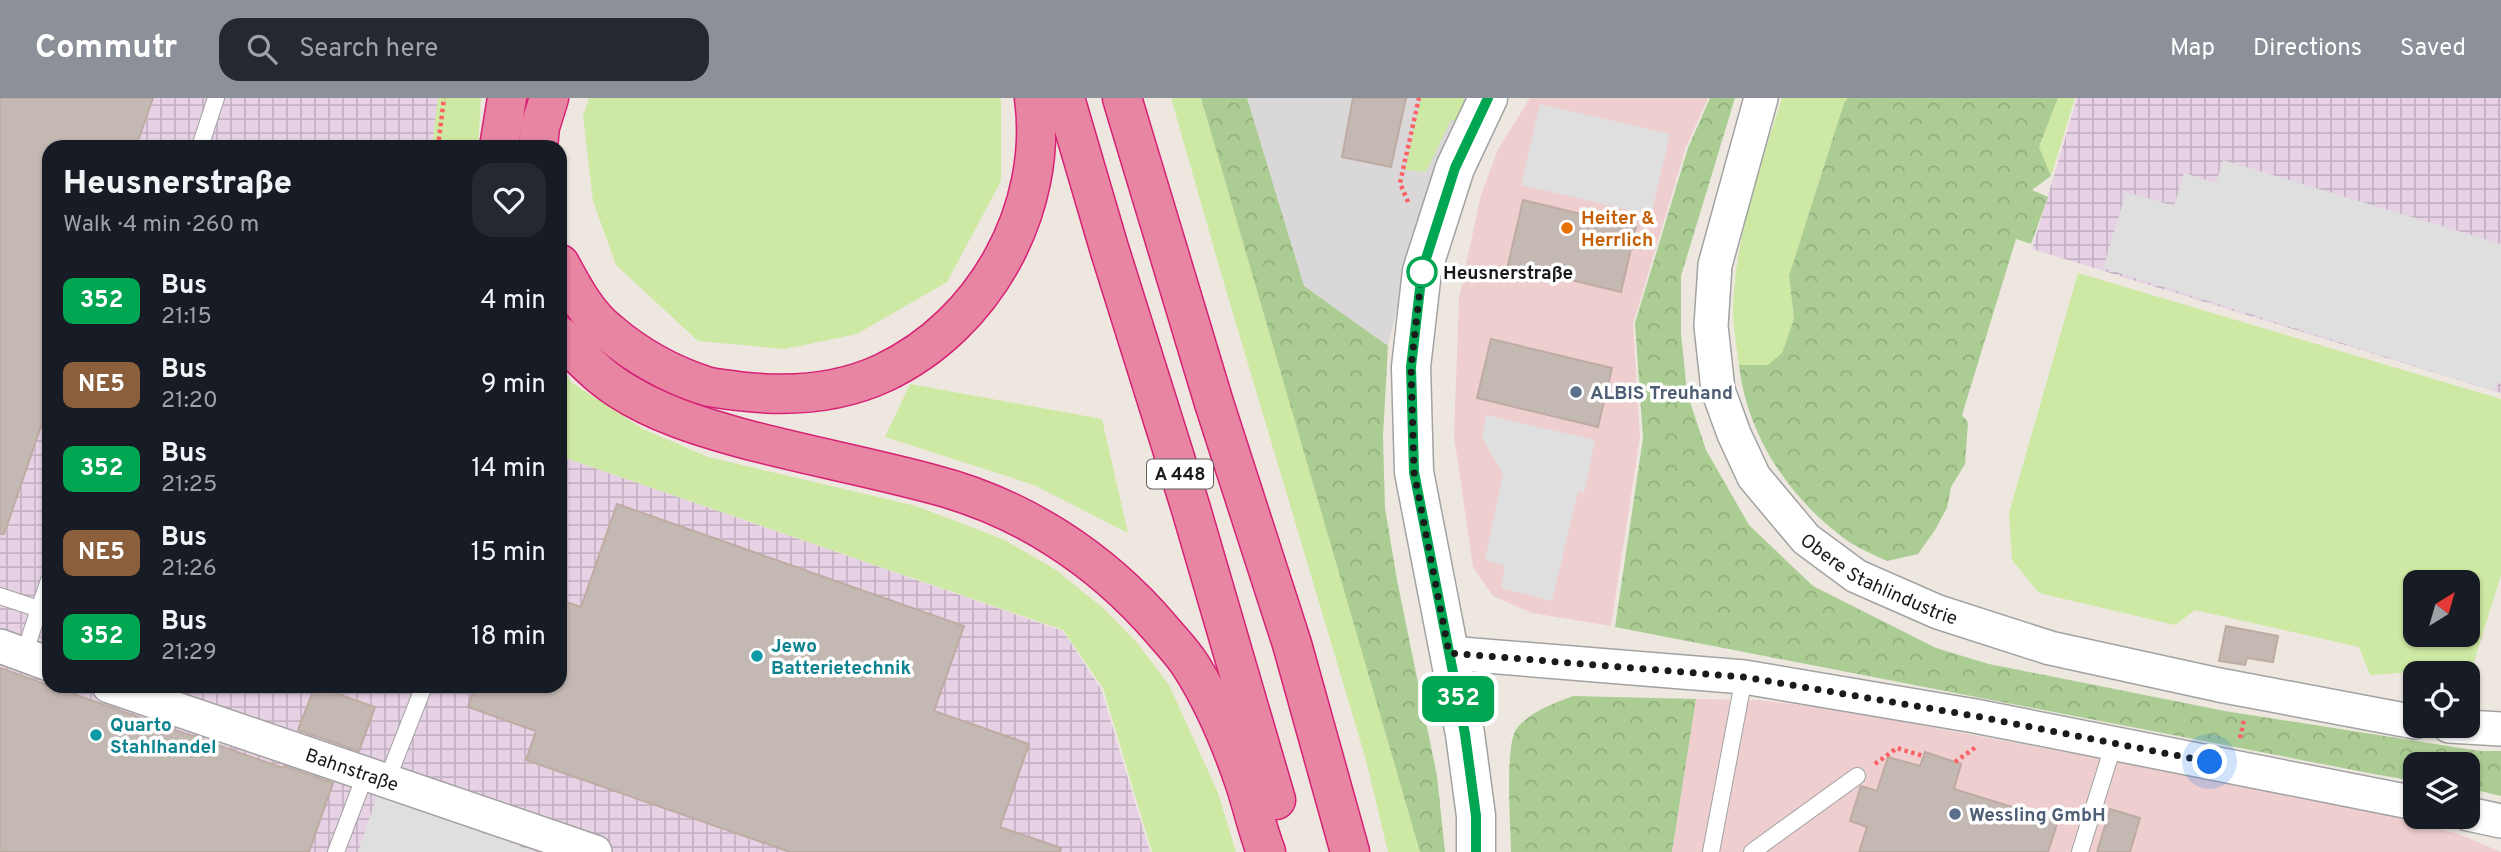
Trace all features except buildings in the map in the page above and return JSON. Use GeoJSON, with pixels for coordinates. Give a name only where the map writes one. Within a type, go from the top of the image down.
{"type":"FeatureCollection","features":[{"type":"Feature","properties":{"kind":"highway"},"geometry":{"type":"LineString","coordinates":[[500,140],[507,98]]}},
{"type":"Feature","properties":{"kind":"highway"},"geometry":{"type":"LineString","coordinates":[[539,140],[549,98]]}},
{"type":"Feature","properties":{"kind":"highway"},"geometry":{"type":"LineString","coordinates":[[567,278],[576,295],[608,332],[659,366],[708,387],[768,395],[831,390],[883,373],[922,351],[961,318],[1010,244],[1026,207],[1034,167],[1037,122],[1034,98]]}},
{"type":"Feature","properties":{"kind":"highway","name":"A 448"},"geometry":{"type":"LineString","coordinates":[[1066,98],[1109,248],[1191,509],[1289,852]]}},
{"type":"Feature","properties":{"kind":"highway","name":"A 448"},"geometry":{"type":"LineString","coordinates":[[1122,98],[1210,391],[1292,644],[1350,852]]}},
{"type":"Feature","properties":{"kind":"highway"},"geometry":{"type":"LineString","coordinates":[[567,343],[594,371],[619,389],[682,421],[975,498],[1046,531],[1080,552],[1143,609],[1190,663],[1218,711],[1245,782],[1266,852]]}},
{"type":"Feature","properties":{"kind":"street"},"geometry":{"type":"LineString","coordinates":[[1476,852],[1476,816],[1465,734],[1414,472],[1411,367],[1422,271],[1455,168],[1488,98]]}},
{"type":"Feature","properties":{"kind":"street","name":"Obere Stahlindustrie"},"geometry":{"type":"LineString","coordinates":[[1761,98],[1715,265],[1711,326],[1718,390],[1754,477],[1806,539],[1856,576],[1938,612],[2050,648],[2249,691],[2403,720]]}},
{"type":"Feature","properties":{"kind":"street"},"geometry":{"type":"LineString","coordinates":[[1449,653],[1744,677],[1975,716],[2403,801]]}},
{"type":"Feature","properties":{"kind":"street","name":"Bahnstraße"},"geometry":{"type":"LineString","coordinates":[[130,693],[595,852]]}},
{"type":"Feature","properties":{"kind":"street"},"geometry":{"type":"LineString","coordinates":[[2480,728],[2501,729]]}},
{"type":"Feature","properties":{"kind":"street"},"geometry":{"type":"LineString","coordinates":[[2480,817],[2501,821]]}},
{"type":"Feature","properties":{"kind":"lane"},"geometry":{"type":"LineString","coordinates":[[202,140],[216,98]]}},
{"type":"Feature","properties":{"kind":"lane"},"geometry":{"type":"LineString","coordinates":[[0,596],[39,609]]}},
{"type":"Feature","properties":{"kind":"lane"},"geometry":{"type":"LineString","coordinates":[[24,655],[42,600]]}},
{"type":"Feature","properties":{"kind":"lane"},"geometry":{"type":"LineString","coordinates":[[1711,852],[1744,677]]}},
{"type":"Feature","properties":{"kind":"lane"},"geometry":{"type":"LineString","coordinates":[[336,852],[420,693]]}},
{"type":"Feature","properties":{"kind":"lane"},"geometry":{"type":"LineString","coordinates":[[2080,852],[2114,743]]}},
{"type":"Feature","properties":{"kind":"lane"},"geometry":{"type":"LineString","coordinates":[[1752,852],[1857,776]]}},
{"type":"Feature","properties":{"kind":"path"},"geometry":{"type":"LineString","coordinates":[[439,140],[444,98]]}},
{"type":"Feature","properties":{"kind":"path"},"geometry":{"type":"LineString","coordinates":[[1419,98],[1400,183],[1414,213],[1437,225]]}},
{"type":"Feature","properties":{"kind":"path"},"geometry":{"type":"LineString","coordinates":[[2235,767],[2249,691]]}},
{"type":"Feature","properties":{"kind":"path"},"geometry":{"type":"LineString","coordinates":[[1857,776],[1897,748],[1923,756]]}},
{"type":"Feature","properties":{"kind":"shaded area"},"geometry":{"type":"Polygon","coordinates":[[[0,98],[438,98],[433,140],[42,140],[42,693],[567,693],[567,458],[1063,631],[1101,689],[1150,852],[0,852],[0,98]]]}},
{"type":"Feature","properties":{"kind":"shaded area"},"geometry":{"type":"Polygon","coordinates":[[[1247,98],[1472,98],[1414,239],[1388,346],[1304,286],[1247,98]]]}},
{"type":"Feature","properties":{"kind":"shaded area"},"geometry":{"type":"Polygon","coordinates":[[[1530,98],[1708,98],[1686,147],[1633,324],[1640,437],[1611,626],[1532,613],[1493,596],[1473,567],[1454,436],[1459,298],[1481,195],[1498,149],[1530,98]]]}},
{"type":"Feature","properties":{"kind":"shaded area"},"geometry":{"type":"Polygon","coordinates":[[[2077,98],[2501,98],[2501,393],[2032,249],[2077,98]]]}},
{"type":"Feature","properties":{"kind":"shaded area"},"geometry":{"type":"Polygon","coordinates":[[[1540,104],[1670,134],[1651,215],[1521,185],[1540,104]]]}},
{"type":"Feature","properties":{"kind":"shaded area"},"geometry":{"type":"Polygon","coordinates":[[[2223,160],[2501,244],[2501,382],[2492,390],[2103,268],[2126,192],[2174,206],[2184,173],[2216,183],[2223,160]]]}},
{"type":"Feature","properties":{"kind":"shaded area"},"geometry":{"type":"Polygon","coordinates":[[[1486,415],[1595,440],[1584,493],[1578,492],[1552,601],[1501,588],[1505,566],[1485,560],[1503,474],[1482,438],[1486,415]]]}},
{"type":"Feature","properties":{"kind":"shaded area"},"geometry":{"type":"Polygon","coordinates":[[[1696,699],[1759,700],[1834,709],[2357,807],[2403,819],[2403,829],[2440,829],[2501,852],[1672,852],[1696,699]]]}},
{"type":"Feature","properties":{"kind":"shaded area"},"geometry":{"type":"Polygon","coordinates":[[[377,796],[536,852],[358,852],[377,796]]]}},
{"type":"Feature","properties":{"kind":"green space"},"geometry":{"type":"Polygon","coordinates":[[[438,98],[481,98],[478,140],[433,140],[438,98]]]}},
{"type":"Feature","properties":{"kind":"green space"},"geometry":{"type":"Polygon","coordinates":[[[589,98],[1001,98],[1001,181],[947,282],[857,334],[785,349],[698,341],[616,265],[593,201],[583,116],[589,98]]]}},
{"type":"Feature","properties":{"kind":"green space"},"geometry":{"type":"Polygon","coordinates":[[[1171,98],[1201,98],[1420,852],[1388,852],[1366,760],[1171,98]]]}},
{"type":"Feature","properties":{"kind":"green space"},"geometry":{"type":"Polygon","coordinates":[[[1201,98],[1247,98],[1304,286],[1388,346],[1383,437],[1385,508],[1437,776],[1445,852],[1420,852],[1201,98]]]}},
{"type":"Feature","properties":{"kind":"green space"},"geometry":{"type":"Polygon","coordinates":[[[1421,98],[1463,98],[1464,101],[1456,121],[1451,120],[1426,172],[1405,170],[1421,98]]]}},
{"type":"Feature","properties":{"kind":"green space"},"geometry":{"type":"Polygon","coordinates":[[[1710,98],[1735,98],[1681,276],[1681,333],[1687,393],[1706,450],[1749,525],[1813,586],[1936,648],[1989,664],[2225,711],[2480,751],[2501,751],[2501,796],[2480,791],[2480,752],[2403,752],[2403,779],[1615,627],[1643,438],[1635,323],[1688,148],[1710,98]]]}},
{"type":"Feature","properties":{"kind":"green space"},"geometry":{"type":"Polygon","coordinates":[[[1782,98],[1848,98],[1844,103],[1789,276],[1794,319],[1782,354],[1768,366],[1739,365],[1733,312],[1738,258],[1750,204],[1782,98]]]}},
{"type":"Feature","properties":{"kind":"green space"},"geometry":{"type":"Polygon","coordinates":[[[1848,98],[2058,98],[2039,147],[2051,176],[2032,190],[2048,197],[2031,244],[2016,239],[1962,415],[1968,422],[1965,464],[1951,487],[1947,508],[1918,554],[1887,561],[1845,539],[1825,523],[1789,484],[1761,440],[1751,416],[1739,365],[1768,365],[1782,353],[1794,319],[1789,276],[1844,103],[1848,98]]]}},
{"type":"Feature","properties":{"kind":"green space"},"geometry":{"type":"Polygon","coordinates":[[[2058,98],[2075,98],[2051,176],[2039,147],[2058,98]]]}},
{"type":"Feature","properties":{"kind":"green space"},"geometry":{"type":"Polygon","coordinates":[[[2078,273],[2501,399],[2501,575],[2480,642],[2480,570],[2403,570],[2403,648],[2478,648],[2474,661],[2403,661],[2403,673],[2370,675],[2359,647],[2195,610],[2175,625],[2039,593],[2012,560],[2009,513],[2078,273]]]}},
{"type":"Feature","properties":{"kind":"green space"},"geometry":{"type":"Polygon","coordinates":[[[567,376],[572,383],[643,429],[708,457],[916,506],[1005,540],[1056,570],[1103,608],[1138,644],[1169,685],[1218,793],[1236,852],[1152,852],[1103,688],[1063,630],[567,458],[567,376]]]}},
{"type":"Feature","properties":{"kind":"green space"},"geometry":{"type":"Polygon","coordinates":[[[910,384],[1102,419],[1128,533],[1034,485],[885,437],[910,384]]]}},
{"type":"Feature","properties":{"kind":"green space"},"geometry":{"type":"Polygon","coordinates":[[[1573,696],[1696,699],[1672,852],[1511,852],[1509,768],[1513,737],[1517,728],[1529,717],[1573,696]]]}},
{"type":"Feature","properties":{"kind":"bus line","name":"352"},"geometry":{"type":"LineString","coordinates":[[1476,852],[1476,816],[1465,734],[1414,472],[1411,367],[1422,271],[1455,168],[1488,98]]}},
{"type":"Feature","properties":{"kind":"place","name":"Heiter & Herrlich"},"geometry":{"type":"Point","coordinates":[1567,228]}},
{"type":"Feature","properties":{"kind":"place","name":"Heusnerstraße"},"geometry":{"type":"Point","coordinates":[1422,272]}},
{"type":"Feature","properties":{"kind":"place","name":"ALBIS Treuhand"},"geometry":{"type":"Point","coordinates":[1576,392]}},
{"type":"Feature","properties":{"kind":"place","name":"Jewo Batterietechnik"},"geometry":{"type":"Point","coordinates":[757,656]}},
{"type":"Feature","properties":{"kind":"place","name":"Quarto Stahlhandel"},"geometry":{"type":"Point","coordinates":[96,735]}},
{"type":"Feature","properties":{"kind":"place","name":"Wessling GmbH"},"geometry":{"type":"Point","coordinates":[1955,814]}},
{"type":"Feature","properties":{"kind":"route"},"geometry":{"type":"LineString","coordinates":[[1422,272],[1411,367],[1414,472],[1449,653],[1744,677],[1975,716],[2210,762]]}}]}
